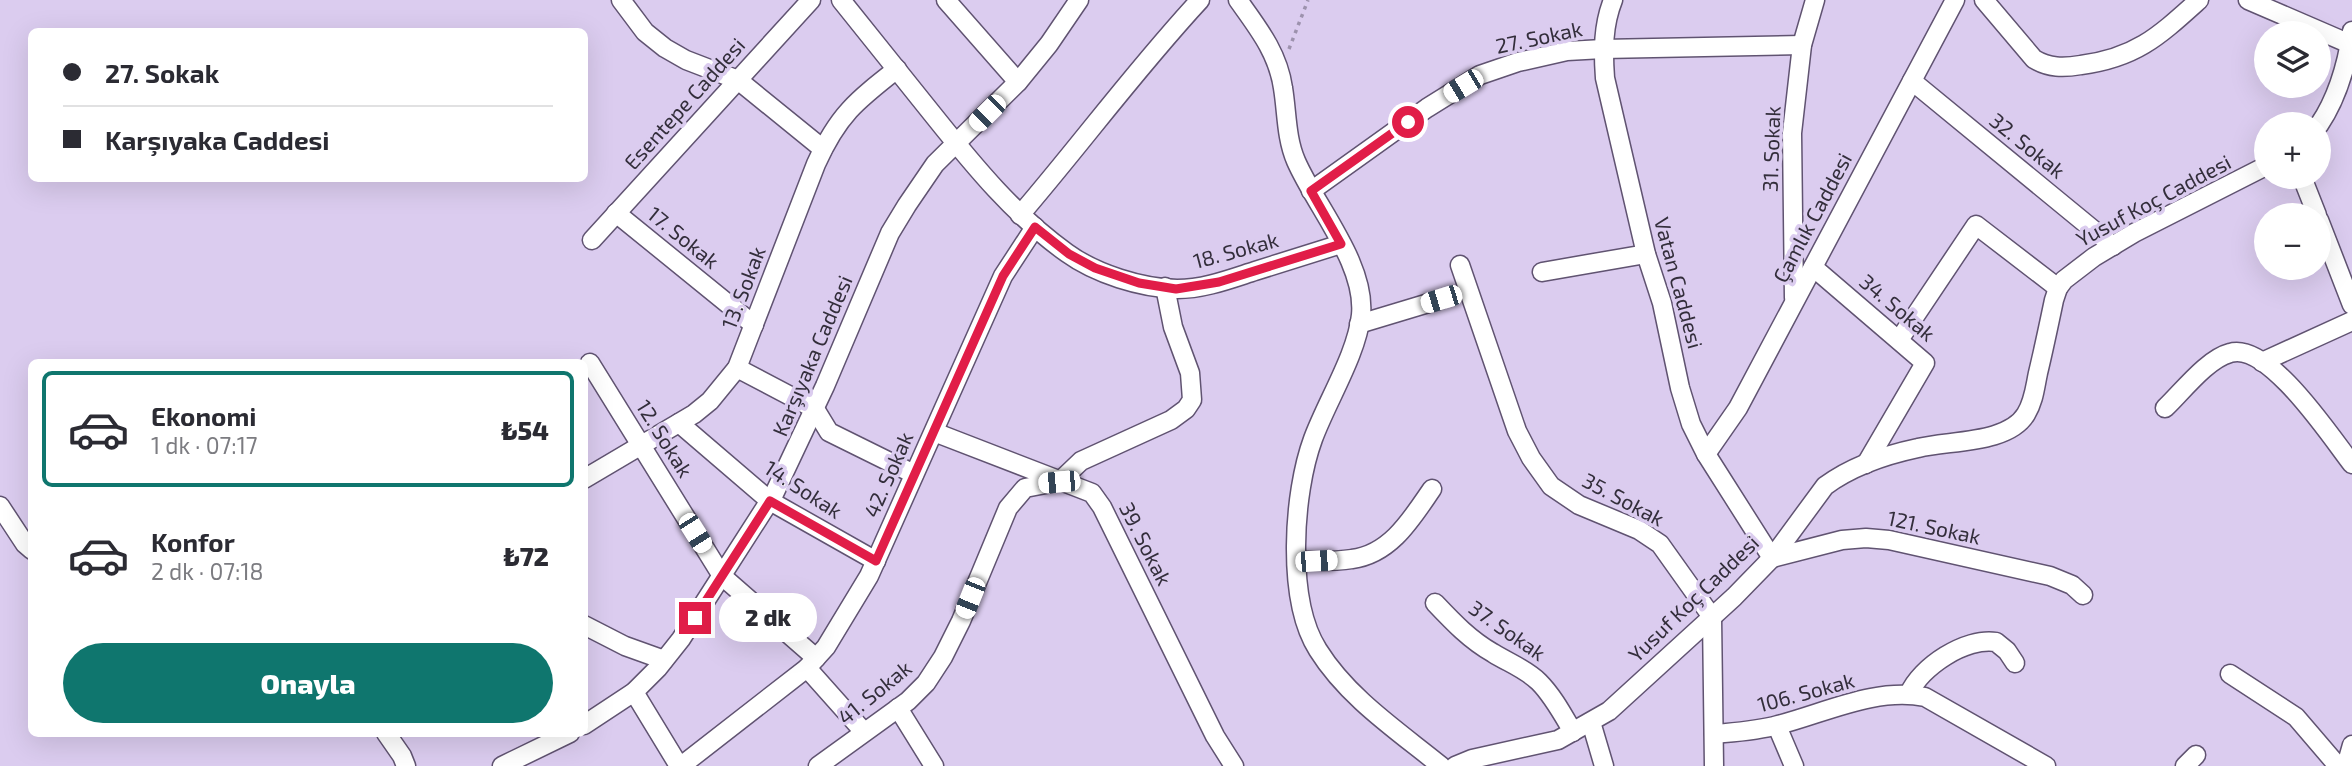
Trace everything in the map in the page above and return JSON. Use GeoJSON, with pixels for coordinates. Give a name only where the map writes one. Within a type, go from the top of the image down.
{"type":"FeatureCollection","features":[{"type":"Feature","properties":{"kind":"street"},"geometry":{"type":"LineString","coordinates":[[621,0],[645,32],[665,48],[686,60],[738,80],[823,149]]}},
{"type":"Feature","properties":{"kind":"street","name":"Esentepe Caddesi"},"geometry":{"type":"LineString","coordinates":[[592,240],[811,0]]}},
{"type":"Feature","properties":{"kind":"street","name":"18. Sokak"},"geometry":{"type":"LineString","coordinates":[[841,0],[956,143],[1020,215],[1069,254],[1095,268],[1139,283],[1165,287],[1196,287],[1341,244]]}},
{"type":"Feature","properties":{"kind":"street"},"geometry":{"type":"LineString","coordinates":[[946,0],[1017,82]]}},
{"type":"Feature","properties":{"kind":"street","name":"Karşıyaka Caddesi"},"geometry":{"type":"LineString","coordinates":[[588,722],[634,692],[681,639],[770,501],[795,453],[890,233],[935,164],[1017,82],[1049,44],[1079,0]]}},
{"type":"Feature","properties":{"kind":"street"},"geometry":{"type":"LineString","coordinates":[[1020,215],[1200,0]]}},
{"type":"Feature","properties":{"kind":"street"},"geometry":{"type":"LineString","coordinates":[[1238,0],[1265,36],[1280,74],[1294,158],[1356,277],[1361,315],[1340,379],[1323,413],[1309,451],[1300,485],[1297,561],[1306,622],[1317,649],[1351,692],[1441,766]]}},
{"type":"Feature","properties":{"kind":"street","name":"Vatan Caddesi"},"geometry":{"type":"LineString","coordinates":[[1613,0],[1606,17],[1603,49],[1605,78],[1646,254],[1662,303],[1680,388],[1691,424],[1706,454],[1772,558]]}},
{"type":"Feature","properties":{"kind":"street","name":"31. Sokak"},"geometry":{"type":"LineString","coordinates":[[1794,302],[1793,133],[1802,45],[1815,0]]}},
{"type":"Feature","properties":{"kind":"street","name":"Çamlık Caddesi"},"geometry":{"type":"LineString","coordinates":[[1706,454],[1738,408],[1955,0]]}},
{"type":"Feature","properties":{"kind":"street"},"geometry":{"type":"LineString","coordinates":[[1984,0],[2034,59],[2044,65],[2063,68],[2123,56],[2143,46],[2199,0]]}},
{"type":"Feature","properties":{"kind":"street"},"geometry":{"type":"LineString","coordinates":[[2248,0],[2351,38],[2343,73],[2327,112]]}},
{"type":"Feature","properties":{"kind":"street"},"geometry":{"type":"LineString","coordinates":[[1603,49],[1802,45]]}},
{"type":"Feature","properties":{"kind":"street","name":"27. Sokak"},"geometry":{"type":"LineString","coordinates":[[1311,191],[1427,108],[1480,75],[1518,62],[1566,51],[1603,49]]}},
{"type":"Feature","properties":{"kind":"street","name":"13. Sokak"},"geometry":{"type":"LineString","coordinates":[[588,477],[642,447],[710,401],[737,368],[831,132],[858,100],[897,69]]}},
{"type":"Feature","properties":{"kind":"street","name":"32. Sokak"},"geometry":{"type":"LineString","coordinates":[[1912,81],[2113,246]]}},
{"type":"Feature","properties":{"kind":"street","name":"Yusuf Koç Caddesi"},"geometry":{"type":"LineString","coordinates":[[1455,766],[1472,759],[1537,746],[1573,732],[1618,703],[1772,558],[1825,486],[1850,470],[1918,447],[2003,433],[2020,423],[2031,405],[2057,288],[2074,271],[2113,246],[2254,172]]}},
{"type":"Feature","properties":{"kind":"street","name":"17. Sokak"},"geometry":{"type":"LineString","coordinates":[[616,214],[754,325]]}},
{"type":"Feature","properties":{"kind":"street"},"geometry":{"type":"LineString","coordinates":[[1899,340],[1976,225],[2057,288]]}},
{"type":"Feature","properties":{"kind":"street","name":"42. Sokak"},"geometry":{"type":"LineString","coordinates":[[680,766],[812,663],[849,613],[876,561],[1003,276],[1035,227]]}},
{"type":"Feature","properties":{"kind":"street"},"geometry":{"type":"LineString","coordinates":[[2331,251],[2352,305]]}},
{"type":"Feature","properties":{"kind":"street"},"geometry":{"type":"LineString","coordinates":[[1542,272],[1646,254]]}},
{"type":"Feature","properties":{"kind":"street","name":"35. Sokak"},"geometry":{"type":"LineString","coordinates":[[1460,265],[1517,431],[1531,458],[1551,486],[1578,505],[1639,530],[1660,544],[1712,617]]}},
{"type":"Feature","properties":{"kind":"street","name":"34. Sokak"},"geometry":{"type":"LineString","coordinates":[[1813,267],[1925,363],[1866,464]]}},
{"type":"Feature","properties":{"kind":"street"},"geometry":{"type":"LineString","coordinates":[[1059,482],[1081,461],[1171,420],[1186,409],[1192,400],[1189,373],[1165,287]]}},
{"type":"Feature","properties":{"kind":"street"},"geometry":{"type":"LineString","coordinates":[[1359,324],[1441,299]]}},
{"type":"Feature","properties":{"kind":"street"},"geometry":{"type":"LineString","coordinates":[[2262,362],[2352,321]]}},
{"type":"Feature","properties":{"kind":"street"},"geometry":{"type":"LineString","coordinates":[[2165,408],[2208,365],[2231,352],[2241,352],[2262,362],[2305,402],[2352,464]]}},
{"type":"Feature","properties":{"kind":"street","name":"12. Sokak"},"geometry":{"type":"LineString","coordinates":[[590,363],[722,576],[812,663],[864,732]]}},
{"type":"Feature","properties":{"kind":"street"},"geometry":{"type":"LineString","coordinates":[[737,368],[815,409],[829,432],[915,474]]}},
{"type":"Feature","properties":{"kind":"street","name":"14. Sokak"},"geometry":{"type":"LineString","coordinates":[[679,423],[770,501],[876,561]]}},
{"type":"Feature","properties":{"kind":"street","name":"39. Sokak"},"geometry":{"type":"LineString","coordinates":[[933,432],[1091,493],[1102,507],[1226,763]]}},
{"type":"Feature","properties":{"kind":"street","name":"41. Sokak"},"geometry":{"type":"LineString","coordinates":[[818,766],[898,708],[926,683],[961,621],[1007,508],[1025,488],[1059,482]]}},
{"type":"Feature","properties":{"kind":"street"},"geometry":{"type":"LineString","coordinates":[[1297,561],[1353,559],[1385,546],[1405,528],[1432,489]]}},
{"type":"Feature","properties":{"kind":"street"},"geometry":{"type":"LineString","coordinates":[[0,506],[28,547]]}},
{"type":"Feature","properties":{"kind":"street","name":"121. Sokak"},"geometry":{"type":"LineString","coordinates":[[1772,558],[1842,540],[1889,540],[2050,576],[2072,585],[2083,595]]}},
{"type":"Feature","properties":{"kind":"street","name":"37. Sokak"},"geometry":{"type":"LineString","coordinates":[[1434,603],[1470,638],[1493,654],[1520,667],[1539,682],[1573,732]]}},
{"type":"Feature","properties":{"kind":"street"},"geometry":{"type":"LineString","coordinates":[[1712,617],[1714,766]]}},
{"type":"Feature","properties":{"kind":"street"},"geometry":{"type":"LineString","coordinates":[[588,627],[625,646],[664,660]]}},
{"type":"Feature","properties":{"kind":"street"},"geometry":{"type":"LineString","coordinates":[[2015,663],[2007,651],[1996,642],[1978,643],[1956,651],[1930,666],[1916,679],[1909,694],[1925,697],[1954,712],[2046,766]]}},
{"type":"Feature","properties":{"kind":"street"},"geometry":{"type":"LineString","coordinates":[[2230,674],[2296,717],[2338,766]]}},
{"type":"Feature","properties":{"kind":"street"},"geometry":{"type":"LineString","coordinates":[[634,692],[680,766]]}},
{"type":"Feature","properties":{"kind":"street","name":"106. Sokak"},"geometry":{"type":"LineString","coordinates":[[1714,734],[1777,726],[1826,709],[1909,694]]}},
{"type":"Feature","properties":{"kind":"street"},"geometry":{"type":"LineString","coordinates":[[898,708],[934,766]]}},
{"type":"Feature","properties":{"kind":"street"},"geometry":{"type":"LineString","coordinates":[[1591,722],[1604,766]]}},
{"type":"Feature","properties":{"kind":"street"},"geometry":{"type":"LineString","coordinates":[[1777,726],[1794,766]]}},
{"type":"Feature","properties":{"kind":"street"},"geometry":{"type":"LineString","coordinates":[[389,737],[406,766]]}},
{"type":"Feature","properties":{"kind":"street"},"geometry":{"type":"LineString","coordinates":[[504,765],[562,737]]}},
{"type":"Feature","properties":{"kind":"street"},"geometry":{"type":"LineString","coordinates":[[2346,766],[2352,745]]}},
{"type":"Feature","properties":{"kind":"path"},"geometry":{"type":"LineString","coordinates":[[1280,74],[1308,0]]}},
{"type":"Feature","properties":{"kind":"route"},"geometry":{"type":"LineString","coordinates":[[695,618],[770,501],[876,561],[1003,276],[1035,227],[1069,254],[1095,268],[1139,283],[1176,289],[1219,282],[1341,244],[1311,191],[1408,122]]}}]}
